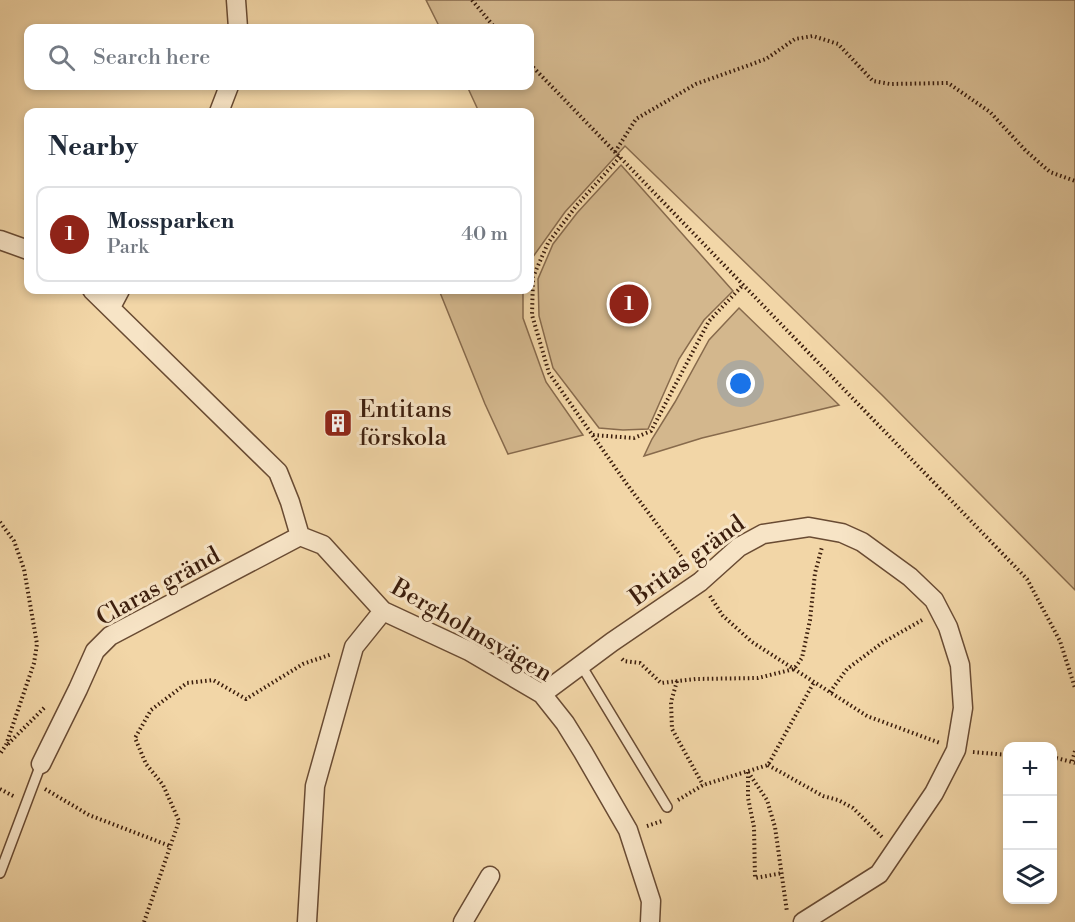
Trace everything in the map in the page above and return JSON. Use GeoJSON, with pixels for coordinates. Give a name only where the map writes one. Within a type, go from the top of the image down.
{"type":"FeatureCollection","features":[{"type":"Feature","properties":{"kind":"street"},"geometry":{"type":"LineString","coordinates":[[236,0],[238,24]]}},
{"type":"Feature","properties":{"kind":"street"},"geometry":{"type":"LineString","coordinates":[[221,108],[227,90]]}},
{"type":"Feature","properties":{"kind":"street"},"geometry":{"type":"LineString","coordinates":[[0,240],[24,249]]}},
{"type":"Feature","properties":{"kind":"street"},"geometry":{"type":"LineString","coordinates":[[96,294],[278,472],[300,536]]}},
{"type":"Feature","properties":{"kind":"street"},"geometry":{"type":"LineString","coordinates":[[111,307],[118,294]]}},
{"type":"Feature","properties":{"kind":"street","name":"Britas gränd"},"geometry":{"type":"LineString","coordinates":[[542,694],[612,642],[700,582],[739,547],[763,534],[809,527],[842,533],[862,542],[910,578],[934,600],[948,627],[960,665],[963,708],[956,750],[934,793],[879,874],[803,922]]}},
{"type":"Feature","properties":{"kind":"street","name":"Bergholmsvägen"},"geometry":{"type":"LineString","coordinates":[[300,536],[323,545],[382,611],[468,651],[542,694],[571,733],[628,830],[651,901],[650,922]]}},
{"type":"Feature","properties":{"kind":"street","name":"Claras gränd"},"geometry":{"type":"LineString","coordinates":[[41,764],[95,651],[110,636],[300,536]]}},
{"type":"Feature","properties":{"kind":"street"},"geometry":{"type":"LineString","coordinates":[[307,922],[315,786],[354,647],[382,611]]}},
{"type":"Feature","properties":{"kind":"street"},"geometry":{"type":"LineString","coordinates":[[463,922],[490,876]]}},
{"type":"Feature","properties":{"kind":"lane"},"geometry":{"type":"LineString","coordinates":[[581,665],[667,807]]}},
{"type":"Feature","properties":{"kind":"lane","name":"Claras gränd"},"geometry":{"type":"LineString","coordinates":[[0,873],[41,764]]}},
{"type":"Feature","properties":{"kind":"path"},"geometry":{"type":"LineString","coordinates":[[472,0],[492,24]]}},
{"type":"Feature","properties":{"kind":"path"},"geometry":{"type":"LineString","coordinates":[[615,152],[636,119],[646,113],[696,84],[766,59],[795,39],[813,36],[838,44],[873,81],[890,84],[948,83],[990,112],[1026,151],[1050,172],[1075,181]]}},
{"type":"Feature","properties":{"kind":"path"},"geometry":{"type":"LineString","coordinates":[[534,68],[1027,579],[1060,641],[1075,688]]}},
{"type":"Feature","properties":{"kind":"path"},"geometry":{"type":"LineString","coordinates":[[534,273],[548,243],[620,158]]}},
{"type":"Feature","properties":{"kind":"path"},"geometry":{"type":"LineString","coordinates":[[593,435],[634,438],[651,431],[709,321],[743,285]]}},
{"type":"Feature","properties":{"kind":"path"},"geometry":{"type":"LineString","coordinates":[[532,294],[532,315],[549,373],[723,616],[752,642],[867,716],[956,750]]}},
{"type":"Feature","properties":{"kind":"path"},"geometry":{"type":"LineString","coordinates":[[0,522],[14,541],[24,569],[37,644],[34,663],[6,745]]}},
{"type":"Feature","properties":{"kind":"path"},"geometry":{"type":"LineString","coordinates":[[612,642],[624,662],[640,663],[661,683],[758,678],[794,669],[802,658],[810,620],[815,573],[827,530]]}},
{"type":"Feature","properties":{"kind":"path"},"geometry":{"type":"LineString","coordinates":[[830,692],[855,662],[882,643],[939,610]]}},
{"type":"Feature","properties":{"kind":"path"},"geometry":{"type":"LineString","coordinates":[[144,922],[179,821],[163,785],[146,764],[135,738],[151,710],[187,683],[213,680],[246,699],[303,663],[354,647]]}},
{"type":"Feature","properties":{"kind":"path"},"geometry":{"type":"LineString","coordinates":[[677,681],[671,702],[672,729],[703,785]]}},
{"type":"Feature","properties":{"kind":"path"},"geometry":{"type":"LineString","coordinates":[[628,830],[662,822],[667,807],[703,785],[768,765],[814,682]]}},
{"type":"Feature","properties":{"kind":"path"},"geometry":{"type":"LineString","coordinates":[[0,754],[6,745],[48,704]]}},
{"type":"Feature","properties":{"kind":"path"},"geometry":{"type":"LineString","coordinates":[[1057,758],[1073,763],[1075,751]]}},
{"type":"Feature","properties":{"kind":"path"},"geometry":{"type":"LineString","coordinates":[[993,754],[1003,755]]}},
{"type":"Feature","properties":{"kind":"path"},"geometry":{"type":"LineString","coordinates":[[768,765],[823,796],[853,807],[881,836]]}},
{"type":"Feature","properties":{"kind":"path"},"geometry":{"type":"LineString","coordinates":[[748,772],[767,800],[775,826],[788,922]]}},
{"type":"Feature","properties":{"kind":"path"},"geometry":{"type":"LineString","coordinates":[[748,772],[748,798],[754,827],[755,878],[783,873]]}},
{"type":"Feature","properties":{"kind":"path"},"geometry":{"type":"LineString","coordinates":[[34,782],[89,815],[170,846]]}},
{"type":"Feature","properties":{"kind":"shaded area"},"geometry":{"type":"Polygon","coordinates":[[[426,0],[1075,0],[1075,590],[882,395],[625,146],[565,212],[534,255],[534,108],[477,108],[469,90],[534,90],[534,24],[438,24],[426,0]]]}},
{"type":"Feature","properties":{"kind":"shaded area"},"geometry":{"type":"Polygon","coordinates":[[[621,165],[733,291],[704,320],[679,359],[648,429],[599,428],[553,368],[539,316],[538,279],[553,244],[577,213],[621,165]]]}},
{"type":"Feature","properties":{"kind":"shaded area"},"geometry":{"type":"Polygon","coordinates":[[[441,294],[523,294],[523,318],[546,382],[583,435],[508,454],[441,294]]]}},
{"type":"Feature","properties":{"kind":"shaded area"},"geometry":{"type":"Polygon","coordinates":[[[739,308],[839,405],[702,438],[644,456],[709,340],[739,308]]]}},
{"type":"Feature","properties":{"kind":"place","name":"Mossparken"},"geometry":{"type":"Point","coordinates":[629,304]}},
{"type":"Feature","properties":{"kind":"place","name":"Entitans förskola"},"geometry":{"type":"Point","coordinates":[338,423]}}]}
